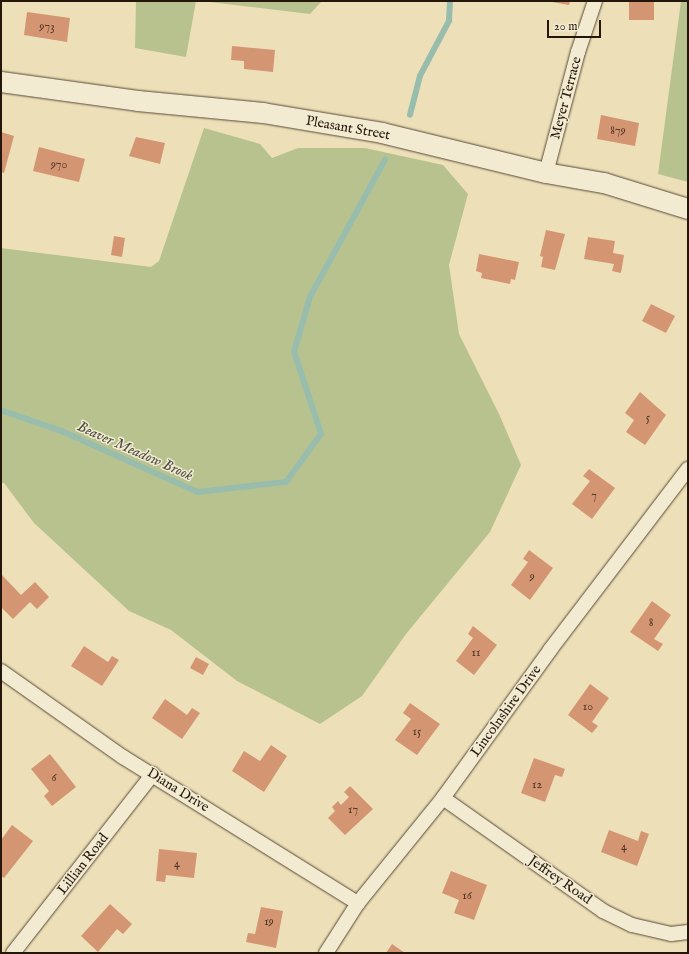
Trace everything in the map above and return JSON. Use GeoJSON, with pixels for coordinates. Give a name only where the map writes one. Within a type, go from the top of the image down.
{"type":"FeatureCollection","features":[{"type":"Feature","properties":{"kind":"main road","name":"Pleasant Street"},"geometry":{"type":"LineString","coordinates":[[1,82],[138,100],[263,113],[382,133],[546,173],[604,183],[688,209]]}},
{"type":"Feature","properties":{"kind":"street","name":"Meyer Terrace"},"geometry":{"type":"LineString","coordinates":[[546,173],[575,59],[595,1]]}},
{"type":"Feature","properties":{"kind":"street","name":"Lincolnshire Drive"},"geometry":{"type":"LineString","coordinates":[[326,953],[358,903],[443,798],[550,650],[688,469]]}},
{"type":"Feature","properties":{"kind":"street","name":"Diana Drive"},"geometry":{"type":"LineString","coordinates":[[1,671],[123,757],[153,774],[358,903]]}},
{"type":"Feature","properties":{"kind":"street","name":"Lillian Road"},"geometry":{"type":"LineString","coordinates":[[13,953],[153,774]]}},
{"type":"Feature","properties":{"kind":"street","name":"Jeffrey Road"},"geometry":{"type":"LineString","coordinates":[[443,798],[603,911],[632,925],[671,934],[688,932]]}},
{"type":"Feature","properties":{"kind":"green space"},"geometry":{"type":"Polygon","coordinates":[[[136,1],[196,1],[186,57],[135,48],[136,1]]]}},
{"type":"Feature","properties":{"kind":"green space"},"geometry":{"type":"Polygon","coordinates":[[[201,1],[322,1],[310,14],[201,1]]]}},
{"type":"Feature","properties":{"kind":"green space"},"geometry":{"type":"Polygon","coordinates":[[[681,1],[688,1],[688,182],[658,174],[681,1]]]}},
{"type":"Feature","properties":{"kind":"green space"},"geometry":{"type":"Polygon","coordinates":[[[204,128],[260,144],[272,158],[298,148],[365,148],[443,165],[468,194],[449,265],[459,334],[499,414],[521,465],[490,532],[406,634],[362,696],[320,724],[237,681],[171,630],[129,611],[34,523],[4,483],[1,483],[1,248],[151,267],[159,261],[204,128]]]}},
{"type":"Feature","properties":{"kind":"building"},"geometry":{"type":"Polygon","coordinates":[[[546,1],[570,1],[569,5],[546,1]]]}},
{"type":"Feature","properties":{"kind":"building"},"geometry":{"type":"Polygon","coordinates":[[[654,1],[654,20],[629,20],[629,2],[654,1]]]}},
{"type":"Feature","properties":{"kind":"building"},"geometry":{"type":"Polygon","coordinates":[[[27,12],[70,18],[67,42],[24,35],[27,12]]]}},
{"type":"Feature","properties":{"kind":"building"},"geometry":{"type":"Polygon","coordinates":[[[232,46],[275,50],[273,72],[244,69],[244,61],[231,60],[232,46]]]}},
{"type":"Feature","properties":{"kind":"building"},"geometry":{"type":"Polygon","coordinates":[[[601,115],[639,123],[635,146],[597,139],[601,115]]]}},
{"type":"Feature","properties":{"kind":"building"},"geometry":{"type":"Polygon","coordinates":[[[1,132],[14,136],[4,173],[1,172],[1,132]]]}},
{"type":"Feature","properties":{"kind":"building"},"geometry":{"type":"Polygon","coordinates":[[[136,137],[165,143],[160,164],[129,156],[136,137]]]}},
{"type":"Feature","properties":{"kind":"building"},"geometry":{"type":"Polygon","coordinates":[[[39,147],[85,159],[79,182],[33,171],[39,147]]]}},
{"type":"Feature","properties":{"kind":"building"},"geometry":{"type":"Polygon","coordinates":[[[546,230],[565,234],[555,270],[541,267],[543,257],[540,256],[546,230]]]}},
{"type":"Feature","properties":{"kind":"building"},"geometry":{"type":"Polygon","coordinates":[[[114,236],[125,238],[122,257],[111,255],[114,236]]]}},
{"type":"Feature","properties":{"kind":"building"},"geometry":{"type":"Polygon","coordinates":[[[588,237],[615,241],[613,253],[624,255],[621,273],[612,271],[614,264],[584,259],[588,237]]]}},
{"type":"Feature","properties":{"kind":"building"},"geometry":{"type":"Polygon","coordinates":[[[479,254],[519,262],[515,280],[511,279],[510,284],[481,278],[482,273],[476,271],[479,254]]]}},
{"type":"Feature","properties":{"kind":"building"},"geometry":{"type":"Polygon","coordinates":[[[651,304],[675,316],[666,333],[642,321],[651,304]]]}},
{"type":"Feature","properties":{"kind":"building"},"geometry":{"type":"Polygon","coordinates":[[[640,392],[666,415],[645,445],[626,432],[634,420],[625,413],[640,392]]]}},
{"type":"Feature","properties":{"kind":"building"},"geometry":{"type":"Polygon","coordinates":[[[589,469],[615,488],[592,519],[572,504],[590,481],[583,476],[589,469]]]}},
{"type":"Feature","properties":{"kind":"building"},"geometry":{"type":"Polygon","coordinates":[[[529,550],[553,568],[530,600],[511,585],[528,562],[523,559],[529,550]]]}},
{"type":"Feature","properties":{"kind":"building"},"geometry":{"type":"Polygon","coordinates":[[[1,574],[21,595],[35,582],[49,597],[37,609],[30,602],[13,619],[1,607],[1,574]]]}},
{"type":"Feature","properties":{"kind":"building"},"geometry":{"type":"Polygon","coordinates":[[[652,601],[671,615],[654,639],[663,644],[658,651],[630,632],[652,601]]]}},
{"type":"Feature","properties":{"kind":"building"},"geometry":{"type":"Polygon","coordinates":[[[473,626],[497,645],[474,675],[456,661],[473,638],[468,634],[473,626]]]}},
{"type":"Feature","properties":{"kind":"building"},"geometry":{"type":"Polygon","coordinates":[[[84,646],[108,662],[112,656],[119,660],[102,686],[71,666],[84,646]]]}},
{"type":"Feature","properties":{"kind":"building"},"geometry":{"type":"Polygon","coordinates":[[[196,657],[209,664],[203,675],[190,668],[196,657]]]}},
{"type":"Feature","properties":{"kind":"building"},"geometry":{"type":"Polygon","coordinates":[[[590,684],[609,698],[592,722],[598,726],[592,733],[568,715],[590,684]]]}},
{"type":"Feature","properties":{"kind":"building"},"geometry":{"type":"Polygon","coordinates":[[[165,699],[187,715],[192,708],[200,713],[182,739],[152,718],[165,699]]]}},
{"type":"Feature","properties":{"kind":"building"},"geometry":{"type":"Polygon","coordinates":[[[410,703],[440,724],[417,755],[395,740],[411,719],[403,713],[410,703]]]}},
{"type":"Feature","properties":{"kind":"building"},"geometry":{"type":"Polygon","coordinates":[[[271,745],[287,756],[264,792],[232,771],[244,751],[260,761],[271,745]]]}},
{"type":"Feature","properties":{"kind":"building"},"geometry":{"type":"Polygon","coordinates":[[[50,754],[76,787],[52,806],[44,796],[49,791],[31,769],[50,754]]]}},
{"type":"Feature","properties":{"kind":"building"},"geometry":{"type":"Polygon","coordinates":[[[534,758],[565,769],[562,777],[555,775],[545,802],[521,793],[534,758]]]}},
{"type":"Feature","properties":{"kind":"building"},"geometry":{"type":"Polygon","coordinates":[[[350,786],[373,809],[345,835],[328,818],[335,811],[332,807],[338,801],[341,805],[349,797],[344,792],[350,786]]]}},
{"type":"Feature","properties":{"kind":"building"},"geometry":{"type":"Polygon","coordinates":[[[12,825],[33,841],[4,878],[1,876],[1,840],[12,825]]]}},
{"type":"Feature","properties":{"kind":"building"},"geometry":{"type":"Polygon","coordinates":[[[609,830],[638,841],[641,831],[649,834],[637,866],[601,852],[609,830]]]}},
{"type":"Feature","properties":{"kind":"building"},"geometry":{"type":"Polygon","coordinates":[[[159,849],[197,853],[194,878],[166,875],[165,882],[156,881],[159,849]]]}},
{"type":"Feature","properties":{"kind":"building"},"geometry":{"type":"Polygon","coordinates":[[[451,871],[487,885],[474,920],[454,913],[459,900],[442,893],[451,871]]]}},
{"type":"Feature","properties":{"kind":"building"},"geometry":{"type":"Polygon","coordinates":[[[110,904],[132,924],[123,934],[117,929],[98,952],[81,936],[110,904]]]}},
{"type":"Feature","properties":{"kind":"building"},"geometry":{"type":"Polygon","coordinates":[[[261,907],[283,911],[276,948],[246,942],[248,933],[255,934],[261,907]]]}},
{"type":"Feature","properties":{"kind":"building"},"geometry":{"type":"Polygon","coordinates":[[[392,944],[405,953],[386,953],[392,944]]]}},
{"type":"Feature","properties":{"kind":"waterway","name":"Beaver Meadow Brook"},"geometry":{"type":"LineString","coordinates":[[410,115],[420,76],[449,21],[450,1]]}},
{"type":"Feature","properties":{"kind":"waterway","name":"Beaver Meadow Brook"},"geometry":{"type":"LineString","coordinates":[[1,410],[62,431],[198,492],[286,482],[321,434],[294,352],[310,297],[385,160]]}}]}
